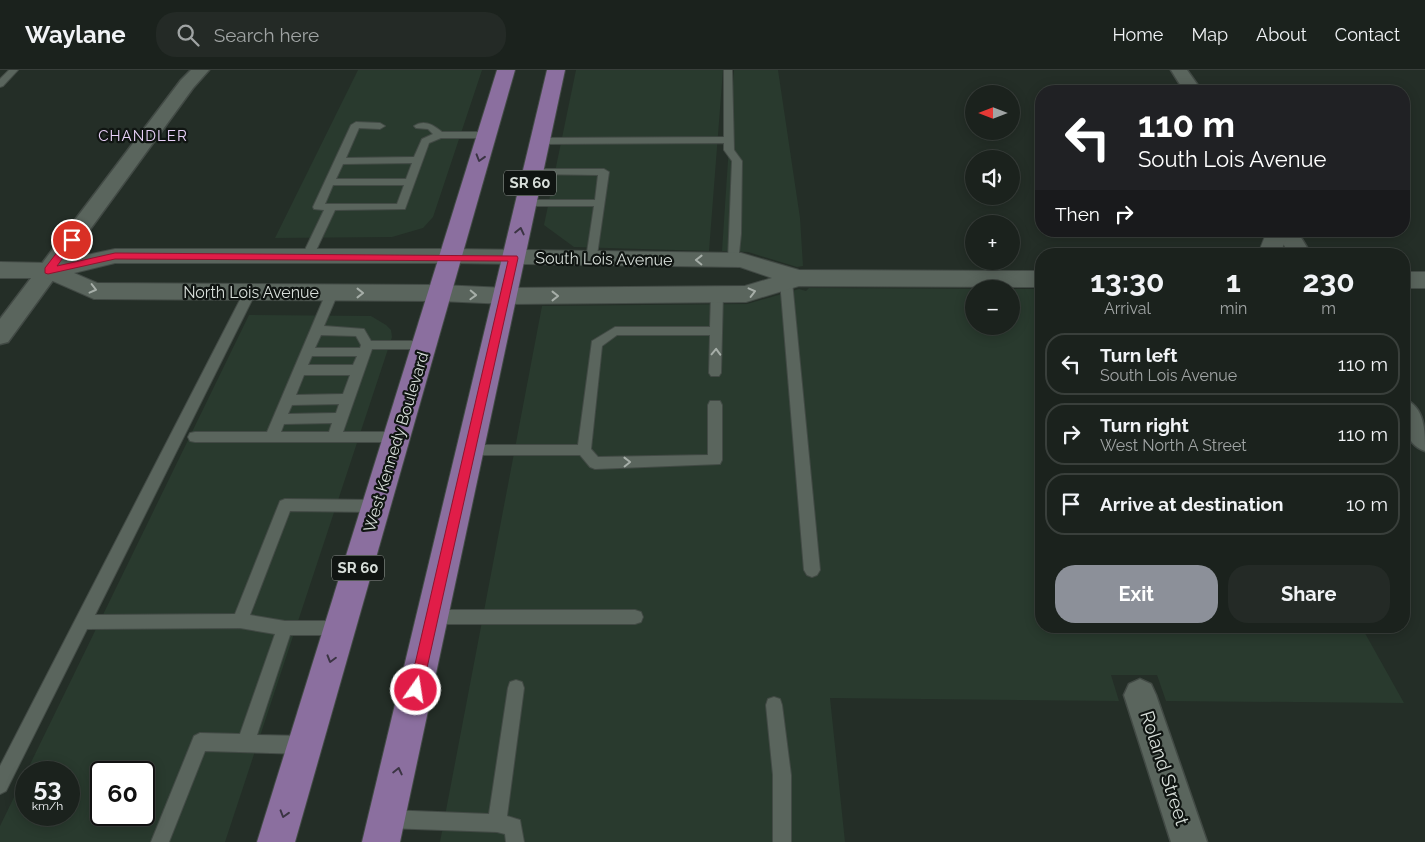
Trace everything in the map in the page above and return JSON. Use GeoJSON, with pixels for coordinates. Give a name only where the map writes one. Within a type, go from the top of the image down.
{"type":"FeatureCollection","features":[{"type":"Feature","properties":{"kind":"main road","name":"West Kennedy Boulevard"},"geometry":{"type":"LineString","coordinates":[[276,842],[506,70]]}},
{"type":"Feature","properties":{"kind":"main road","name":"SR 60"},"geometry":{"type":"LineString","coordinates":[[384,830],[472,450],[556,70]]}},
{"type":"Feature","properties":{"kind":"street"},"geometry":{"type":"LineString","coordinates":[[0,336],[187,84],[202,70]]}},
{"type":"Feature","properties":{"kind":"street"},"geometry":{"type":"LineString","coordinates":[[1178,70],[1189,85]]}},
{"type":"Feature","properties":{"kind":"street"},"geometry":{"type":"LineString","coordinates":[[1290,237],[1296,248]]}},
{"type":"Feature","properties":{"kind":"street","name":"South Lois Avenue"},"geometry":{"type":"LineString","coordinates":[[48,271],[115,256],[451,256],[741,260],[792,280]]}},
{"type":"Feature","properties":{"kind":"street","name":"North Lois Avenue"},"geometry":{"type":"LineString","coordinates":[[0,270],[48,271],[94,291],[440,293],[506,296]]}},
{"type":"Feature","properties":{"kind":"street","name":"South Lois Avenue"},"geometry":{"type":"LineString","coordinates":[[506,296],[746,294],[792,280],[1035,279]]}},
{"type":"Feature","properties":{"kind":"street"},"geometry":{"type":"LineString","coordinates":[[1410,280],[1425,280]]}},
{"type":"Feature","properties":{"kind":"street"},"geometry":{"type":"LineString","coordinates":[[1410,418],[1425,441]]}},
{"type":"Feature","properties":{"kind":"street","name":"Roland Street"},"geometry":{"type":"LineString","coordinates":[[1140,695],[1189,842]]}},
{"type":"Feature","properties":{"kind":"lane"},"geometry":{"type":"LineString","coordinates":[[0,84],[14,70]]}},
{"type":"Feature","properties":{"kind":"lane"},"geometry":{"type":"LineString","coordinates":[[728,70],[729,150],[737,161],[734,260]]}},
{"type":"Feature","properties":{"kind":"lane"},"geometry":{"type":"LineString","coordinates":[[380,126],[356,125],[318,207],[401,207],[425,141],[440,135],[487,135]]}},
{"type":"Feature","properties":{"kind":"lane"},"geometry":{"type":"LineString","coordinates":[[419,126],[430,126],[440,135]]}},
{"type":"Feature","properties":{"kind":"lane"},"geometry":{"type":"LineString","coordinates":[[540,141],[729,140]]}},
{"type":"Feature","properties":{"kind":"lane"},"geometry":{"type":"LineString","coordinates":[[339,160],[418,160]]}},
{"type":"Feature","properties":{"kind":"lane"},"geometry":{"type":"LineString","coordinates":[[533,172],[604,172],[592,259]]}},
{"type":"Feature","properties":{"kind":"lane"},"geometry":{"type":"LineString","coordinates":[[329,182],[410,182]]}},
{"type":"Feature","properties":{"kind":"lane"},"geometry":{"type":"LineString","coordinates":[[526,203],[600,204]]}},
{"type":"Feature","properties":{"kind":"lane"},"geometry":{"type":"LineString","coordinates":[[308,256],[331,207]]}},
{"type":"Feature","properties":{"kind":"lane"},"geometry":{"type":"LineString","coordinates":[[792,280],[812,570]]}},
{"type":"Feature","properties":{"kind":"lane"},"geometry":{"type":"LineString","coordinates":[[0,786],[81,622],[250,292]]}},
{"type":"Feature","properties":{"kind":"lane"},"geometry":{"type":"LineString","coordinates":[[272,437],[332,292]]}},
{"type":"Feature","properties":{"kind":"lane"},"geometry":{"type":"LineString","coordinates":[[715,373],[717,294]]}},
{"type":"Feature","properties":{"kind":"lane"},"geometry":{"type":"LineString","coordinates":[[316,330],[360,332],[366,349],[334,437]]}},
{"type":"Feature","properties":{"kind":"lane"},"geometry":{"type":"LineString","coordinates":[[715,405],[715,460],[595,463],[584,450],[596,344],[615,331],[716,331]]}},
{"type":"Feature","properties":{"kind":"lane"},"geometry":{"type":"LineString","coordinates":[[307,352],[424,345]]}},
{"type":"Feature","properties":{"kind":"lane"},"geometry":{"type":"LineString","coordinates":[[299,370],[358,370]]}},
{"type":"Feature","properties":{"kind":"lane"},"geometry":{"type":"LineString","coordinates":[[287,400],[347,399]]}},
{"type":"Feature","properties":{"kind":"lane"},"geometry":{"type":"LineString","coordinates":[[279,418],[340,418]]}},
{"type":"Feature","properties":{"kind":"lane"},"geometry":{"type":"LineString","coordinates":[[195,437],[397,437]]}},
{"type":"Feature","properties":{"kind":"lane"},"geometry":{"type":"LineString","coordinates":[[472,450],[584,450]]}},
{"type":"Feature","properties":{"kind":"lane"},"geometry":{"type":"LineString","coordinates":[[240,621],[285,505],[376,506]]}},
{"type":"Feature","properties":{"kind":"lane"},"geometry":{"type":"LineString","coordinates":[[433,616],[635,616]]}},
{"type":"Feature","properties":{"kind":"lane"},"geometry":{"type":"LineString","coordinates":[[81,622],[240,621],[285,628],[340,628]]}},
{"type":"Feature","properties":{"kind":"lane"},"geometry":{"type":"LineString","coordinates":[[245,744],[285,628]]}},
{"type":"Feature","properties":{"kind":"lane"},"geometry":{"type":"LineString","coordinates":[[497,823],[516,688]]}},
{"type":"Feature","properties":{"kind":"lane"},"geometry":{"type":"LineString","coordinates":[[774,704],[782,775],[782,842]]}},
{"type":"Feature","properties":{"kind":"lane"},"geometry":{"type":"LineString","coordinates":[[160,842],[200,742],[305,746]]}},
{"type":"Feature","properties":{"kind":"lane"},"geometry":{"type":"LineString","coordinates":[[384,830],[497,823],[513,827],[515,842]]}},
{"type":"Feature","properties":{"kind":"shaded area"},"geometry":{"type":"Polygon","coordinates":[[[358,70],[482,70],[433,217],[423,228],[392,237],[275,238],[358,70]]]}},
{"type":"Feature","properties":{"kind":"shaded area"},"geometry":{"type":"Polygon","coordinates":[[[576,70],[723,70],[709,251],[574,247],[544,225],[576,70]]]}},
{"type":"Feature","properties":{"kind":"shaded area"},"geometry":{"type":"Polygon","coordinates":[[[734,70],[778,70],[800,218],[803,266],[797,267],[748,252],[722,251],[734,70]]]}},
{"type":"Feature","properties":{"kind":"shaded area"},"geometry":{"type":"Polygon","coordinates":[[[809,288],[965,289],[965,335],[1020,335],[1020,289],[1035,289],[1035,633],[1365,633],[1404,703],[1166,701],[1157,675],[1111,675],[1119,701],[830,698],[845,842],[440,842],[542,306],[747,304],[799,289],[806,291],[809,288]]]}},
{"type":"Feature","properties":{"kind":"shaded area"},"geometry":{"type":"Polygon","coordinates":[[[249,315],[371,316],[386,325],[391,330],[392,337],[225,842],[0,842],[0,826],[15,795],[15,826],[80,826],[80,761],[31,761],[249,315]]]}},
{"type":"Feature","properties":{"kind":"district","name":"CHANDLER"},"geometry":{"type":"Point","coordinates":[143,136]}},
{"type":"Feature","properties":{"kind":"route"},"geometry":{"type":"LineString","coordinates":[[72,240],[48,271],[115,256],[451,256],[514,258],[472,450],[416,690]]}}]}
